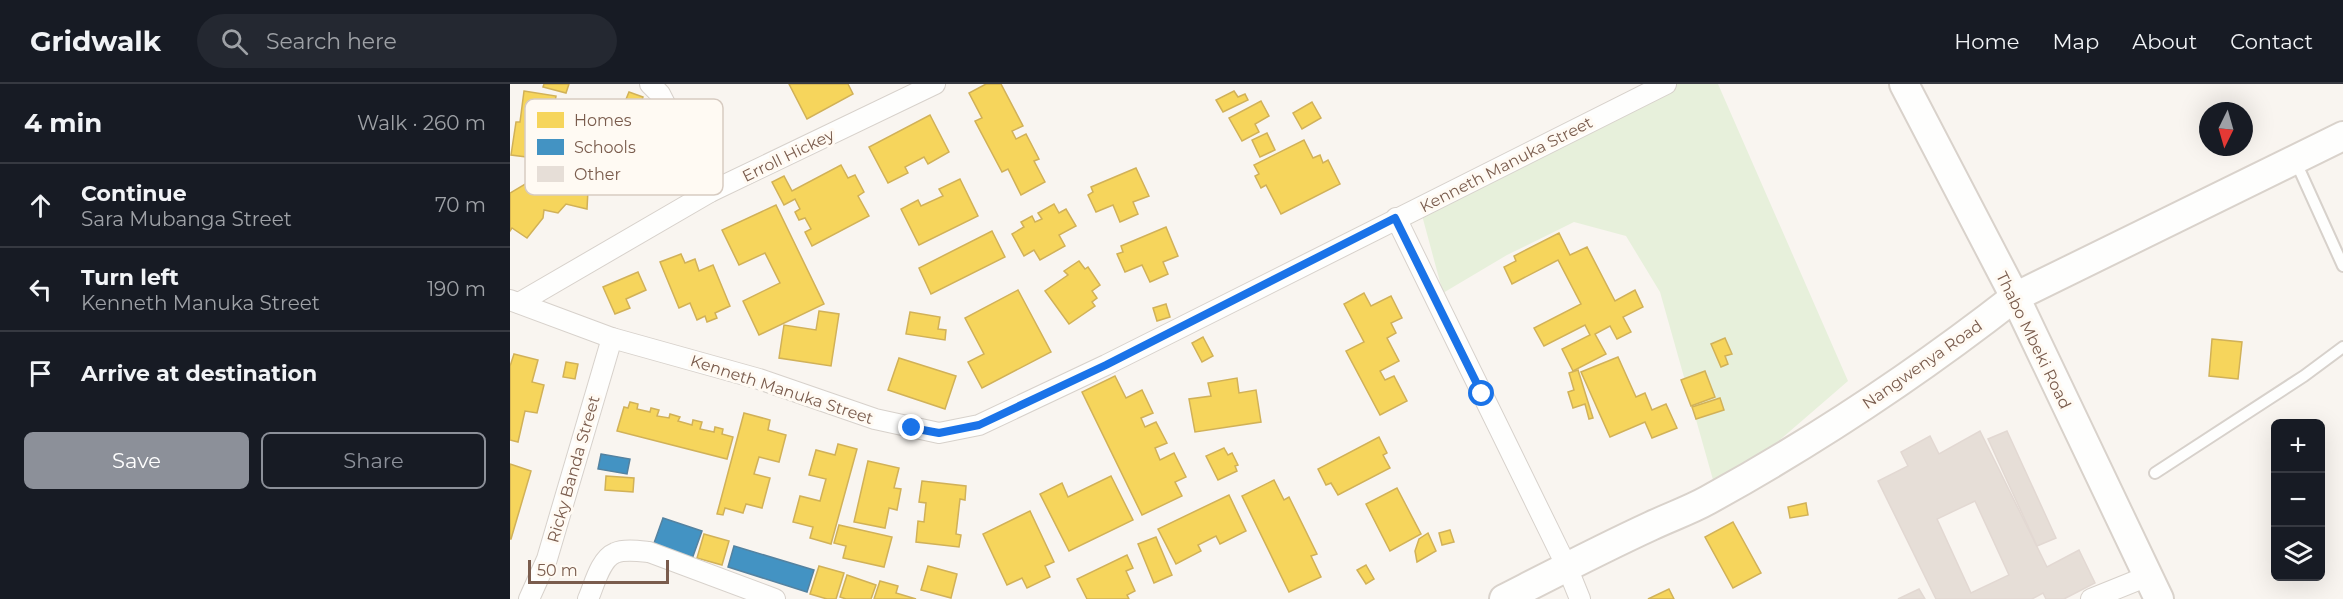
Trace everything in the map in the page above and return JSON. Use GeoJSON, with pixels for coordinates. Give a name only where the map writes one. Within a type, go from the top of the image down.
{"type":"FeatureCollection","features":[{"type":"Feature","properties":{"kind":"main road","name":"Thabo Mbeki Road"},"geometry":{"type":"LineString","coordinates":[[1904,84],[2015,297],[2153,587]]}},
{"type":"Feature","properties":{"kind":"main road","name":"Nangwenya Road"},"geometry":{"type":"LineString","coordinates":[[1504,599],[1706,501],[1773,463],[1895,384],[1970,332],[2015,297],[2343,136]]}},
{"type":"Feature","properties":{"kind":"street"},"geometry":{"type":"LineString","coordinates":[[650,84],[663,99]]}},
{"type":"Feature","properties":{"kind":"street","name":"Erroll Hickey"},"geometry":{"type":"LineString","coordinates":[[723,186],[935,84]]}},
{"type":"Feature","properties":{"kind":"street","name":"Kenneth Manuka Street"},"geometry":{"type":"LineString","coordinates":[[514,302],[612,338],[759,379],[875,419],[939,433],[958,430],[979,425],[1106,365],[1666,84]]}},
{"type":"Feature","properties":{"kind":"street","name":"Erroll Hickey"},"geometry":{"type":"LineString","coordinates":[[514,302],[705,195]]}},
{"type":"Feature","properties":{"kind":"street"},"geometry":{"type":"LineString","coordinates":[[1395,218],[1580,599]]}},
{"type":"Feature","properties":{"kind":"street","name":"Ricky Banda Street"},"geometry":{"type":"LineString","coordinates":[[531,598],[547,559],[612,338]]}},
{"type":"Feature","properties":{"kind":"street"},"geometry":{"type":"LineString","coordinates":[[588,599],[605,561],[614,553],[628,551],[649,552],[776,599]]}},
{"type":"Feature","properties":{"kind":"street"},"geometry":{"type":"LineString","coordinates":[[2091,599],[2153,587]]}},
{"type":"Feature","properties":{"kind":"lane"},"geometry":{"type":"LineString","coordinates":[[2295,159],[2343,266]]}},
{"type":"Feature","properties":{"kind":"lane"},"geometry":{"type":"LineString","coordinates":[[2155,473],[2304,376],[2343,347]]}},
{"type":"Feature","properties":{"kind":"green space"},"geometry":{"type":"Polygon","coordinates":[[[1674,84],[1718,84],[1848,381],[1717,494],[1660,292],[1626,236],[1574,222],[1507,255],[1443,293],[1420,208],[1674,84]]]}},
{"type":"Feature","properties":{"kind":"building: Homes"},"geometry":{"type":"Polygon","coordinates":[[[544,84],[569,84],[566,93],[543,87],[544,84]]]}},
{"type":"Feature","properties":{"kind":"building: Homes"},"geometry":{"type":"Polygon","coordinates":[[[789,84],[848,84],[853,94],[807,119],[789,84]]]}},
{"type":"Feature","properties":{"kind":"building: Homes"},"geometry":{"type":"Polygon","coordinates":[[[986,84],[1001,84],[1023,126],[1012,131],[1016,139],[1026,134],[1039,159],[1034,161],[1045,182],[1021,195],[1008,169],[1002,172],[975,121],[982,118],[969,93],[986,84]]]}},
{"type":"Feature","properties":{"kind":"building: Homes"},"geometry":{"type":"Polygon","coordinates":[[[524,91],[556,96],[555,99],[525,99],[525,157],[511,155],[516,122],[520,122],[524,91]]]}},
{"type":"Feature","properties":{"kind":"building: Homes"},"geometry":{"type":"Polygon","coordinates":[[[1234,91],[1238,97],[1245,94],[1248,100],[1223,112],[1216,100],[1234,91]]]}},
{"type":"Feature","properties":{"kind":"building: Homes"},"geometry":{"type":"Polygon","coordinates":[[[629,92],[643,97],[642,99],[626,99],[629,92]]]}},
{"type":"Feature","properties":{"kind":"building: Homes"},"geometry":{"type":"Polygon","coordinates":[[[1261,101],[1269,116],[1255,124],[1259,132],[1242,141],[1229,118],[1261,101]]]}},
{"type":"Feature","properties":{"kind":"building: Homes"},"geometry":{"type":"Polygon","coordinates":[[[1312,102],[1321,118],[1302,129],[1293,113],[1312,102]]]}},
{"type":"Feature","properties":{"kind":"building: Homes"},"geometry":{"type":"Polygon","coordinates":[[[930,115],[949,152],[928,164],[924,157],[905,167],[908,173],[888,183],[869,147],[930,115]]]}},
{"type":"Feature","properties":{"kind":"building: Homes"},"geometry":{"type":"Polygon","coordinates":[[[1267,133],[1275,150],[1260,157],[1252,140],[1267,133]]]}},
{"type":"Feature","properties":{"kind":"building: Homes"},"geometry":{"type":"Polygon","coordinates":[[[1304,140],[1313,158],[1320,155],[1323,163],[1328,160],[1340,184],[1281,214],[1266,185],[1261,188],[1255,176],[1259,174],[1254,165],[1304,140]]]}},
{"type":"Feature","properties":{"kind":"building: Homes"},"geometry":{"type":"Polygon","coordinates":[[[841,165],[848,178],[855,175],[864,192],[858,196],[869,216],[812,246],[805,232],[811,229],[805,218],[799,220],[795,212],[800,209],[795,199],[784,205],[772,182],[784,176],[792,191],[841,165]]]}},
{"type":"Feature","properties":{"kind":"building: Homes"},"geometry":{"type":"Polygon","coordinates":[[[1136,168],[1149,196],[1133,202],[1138,214],[1120,222],[1113,205],[1096,212],[1088,195],[1093,192],[1091,187],[1136,168]]]}},
{"type":"Feature","properties":{"kind":"building: Homes"},"geometry":{"type":"Polygon","coordinates":[[[960,179],[978,216],[919,245],[901,209],[918,200],[921,206],[943,196],[939,189],[960,179]]]}},
{"type":"Feature","properties":{"kind":"building: Homes"},"geometry":{"type":"Polygon","coordinates":[[[525,184],[525,195],[588,195],[587,209],[566,204],[558,213],[544,210],[543,218],[527,238],[512,228],[510,231],[510,193],[525,184]]]}},
{"type":"Feature","properties":{"kind":"building: Homes"},"geometry":{"type":"Polygon","coordinates":[[[1054,204],[1059,213],[1066,209],[1076,226],[1059,235],[1065,246],[1040,260],[1034,250],[1024,256],[1012,234],[1024,227],[1021,222],[1032,216],[1035,222],[1042,219],[1038,213],[1054,204]]]}},
{"type":"Feature","properties":{"kind":"building: Homes"},"geometry":{"type":"Polygon","coordinates":[[[776,205],[824,304],[759,335],[743,301],[780,283],[765,253],[739,265],[722,230],[776,205]]]}},
{"type":"Feature","properties":{"kind":"building: Homes"},"geometry":{"type":"Polygon","coordinates":[[[1166,227],[1178,256],[1163,262],[1168,274],[1150,282],[1142,265],[1125,272],[1117,254],[1123,252],[1121,246],[1166,227]]]}},
{"type":"Feature","properties":{"kind":"building: Homes"},"geometry":{"type":"Polygon","coordinates":[[[992,231],[1005,257],[931,294],[919,268],[992,231]]]}},
{"type":"Feature","properties":{"kind":"building: Homes"},"geometry":{"type":"Polygon","coordinates":[[[1559,233],[1570,255],[1587,247],[1615,301],[1635,290],[1643,307],[1623,317],[1631,332],[1617,339],[1610,326],[1595,334],[1606,354],[1573,371],[1562,349],[1590,335],[1585,325],[1544,346],[1534,328],[1581,304],[1558,260],[1512,284],[1504,267],[1516,261],[1514,256],[1559,233]]]}},
{"type":"Feature","properties":{"kind":"building: Homes"},"geometry":{"type":"Polygon","coordinates":[[[681,254],[685,263],[695,259],[699,271],[713,265],[730,306],[715,313],[717,318],[707,322],[705,316],[697,320],[690,303],[679,308],[660,262],[681,254]]]}},
{"type":"Feature","properties":{"kind":"building: Homes"},"geometry":{"type":"Polygon","coordinates":[[[1079,261],[1085,269],[1088,267],[1100,285],[1092,291],[1097,298],[1092,302],[1095,306],[1069,324],[1045,291],[1068,275],[1064,271],[1079,261]]]}},
{"type":"Feature","properties":{"kind":"building: Homes"},"geometry":{"type":"Polygon","coordinates":[[[638,272],[646,290],[626,299],[630,308],[615,314],[603,287],[638,272]]]}},
{"type":"Feature","properties":{"kind":"building: Homes"},"geometry":{"type":"Polygon","coordinates":[[[1018,290],[1051,352],[982,388],[968,362],[984,354],[965,318],[1018,290]]]}},
{"type":"Feature","properties":{"kind":"building: Homes"},"geometry":{"type":"Polygon","coordinates":[[[1364,293],[1371,306],[1391,296],[1402,318],[1391,323],[1396,333],[1387,338],[1399,361],[1380,371],[1385,380],[1394,376],[1407,401],[1380,415],[1346,351],[1364,342],[1344,304],[1364,293]]]}},
{"type":"Feature","properties":{"kind":"building: Homes"},"geometry":{"type":"Polygon","coordinates":[[[1166,304],[1170,317],[1157,321],[1153,308],[1166,304]]]}},
{"type":"Feature","properties":{"kind":"building: Homes"},"geometry":{"type":"Polygon","coordinates":[[[819,311],[839,314],[831,366],[779,358],[784,325],[816,330],[819,311]]]}},
{"type":"Feature","properties":{"kind":"building: Homes"},"geometry":{"type":"Polygon","coordinates":[[[910,312],[940,317],[938,329],[946,330],[945,340],[906,334],[910,312]]]}},
{"type":"Feature","properties":{"kind":"building: Homes"},"geometry":{"type":"Polygon","coordinates":[[[1203,337],[1213,356],[1202,362],[1192,343],[1203,337]]]}},
{"type":"Feature","properties":{"kind":"building: Homes"},"geometry":{"type":"Polygon","coordinates":[[[1725,338],[1732,354],[1725,356],[1728,364],[1721,367],[1711,344],[1725,338]]]}},
{"type":"Feature","properties":{"kind":"building: Homes"},"geometry":{"type":"Polygon","coordinates":[[[2212,339],[2242,342],[2238,379],[2209,376],[2212,339]]]}},
{"type":"Feature","properties":{"kind":"building: Homes"},"geometry":{"type":"Polygon","coordinates":[[[514,354],[538,360],[532,382],[544,385],[537,413],[525,411],[518,442],[510,440],[510,366],[514,354]]]}},
{"type":"Feature","properties":{"kind":"building: Homes"},"geometry":{"type":"Polygon","coordinates":[[[1618,357],[1636,397],[1645,393],[1652,410],[1666,404],[1677,428],[1652,438],[1645,422],[1610,437],[1581,372],[1618,357]]]}},
{"type":"Feature","properties":{"kind":"building: Homes"},"geometry":{"type":"Polygon","coordinates":[[[899,358],[956,376],[945,409],[888,390],[899,358]]]}},
{"type":"Feature","properties":{"kind":"building: Homes"},"geometry":{"type":"Polygon","coordinates":[[[566,362],[578,364],[575,379],[563,377],[566,362]]]}},
{"type":"Feature","properties":{"kind":"building: Homes"},"geometry":{"type":"Polygon","coordinates":[[[1578,370],[1593,418],[1589,419],[1585,404],[1573,408],[1568,392],[1574,390],[1569,373],[1578,370]]]}},
{"type":"Feature","properties":{"kind":"building: Homes"},"geometry":{"type":"Polygon","coordinates":[[[1705,371],[1715,397],[1691,406],[1681,380],[1705,371]]]}},
{"type":"Feature","properties":{"kind":"building: Homes"},"geometry":{"type":"Polygon","coordinates":[[[1115,376],[1126,398],[1142,390],[1153,413],[1141,418],[1145,427],[1156,422],[1167,443],[1155,448],[1160,460],[1174,453],[1186,477],[1175,482],[1182,496],[1142,515],[1082,392],[1115,376]]]}},
{"type":"Feature","properties":{"kind":"building: Homes"},"geometry":{"type":"Polygon","coordinates":[[[1237,378],[1239,393],[1256,390],[1261,422],[1195,432],[1189,399],[1211,396],[1208,383],[1237,378]]]}},
{"type":"Feature","properties":{"kind":"building: Homes"},"geometry":{"type":"Polygon","coordinates":[[[1720,398],[1724,410],[1696,419],[1692,407],[1720,398]]]}},
{"type":"Feature","properties":{"kind":"building: Homes"},"geometry":{"type":"Polygon","coordinates":[[[630,402],[638,404],[637,409],[650,412],[651,408],[659,410],[657,416],[669,418],[670,414],[680,417],[678,421],[692,425],[693,420],[702,422],[700,429],[714,432],[715,427],[723,429],[722,434],[733,437],[727,459],[617,431],[624,407],[628,408],[630,402]]]}},
{"type":"Feature","properties":{"kind":"building: Homes"},"geometry":{"type":"Polygon","coordinates":[[[744,413],[770,420],[768,430],[786,435],[779,462],[759,457],[754,474],[770,478],[762,508],[746,504],[743,513],[725,508],[723,515],[717,514],[744,413]]]}},
{"type":"Feature","properties":{"kind":"building: Homes"},"geometry":{"type":"Polygon","coordinates":[[[1379,437],[1387,453],[1383,455],[1390,468],[1338,495],[1331,483],[1326,485],[1318,469],[1379,437]]]}},
{"type":"Feature","properties":{"kind":"building: Homes"},"geometry":{"type":"Polygon","coordinates":[[[838,444],[857,449],[831,544],[810,538],[813,527],[793,522],[800,496],[820,501],[826,479],[809,475],[816,450],[835,455],[838,444]]]}},
{"type":"Feature","properties":{"kind":"building: Homes"},"geometry":{"type":"Polygon","coordinates":[[[1224,448],[1228,455],[1232,453],[1238,465],[1235,466],[1237,471],[1218,480],[1206,456],[1224,448]]]}},
{"type":"Feature","properties":{"kind":"building: Homes"},"geometry":{"type":"Polygon","coordinates":[[[868,461],[899,468],[894,488],[901,489],[897,510],[889,508],[885,528],[854,522],[868,461]]]}},
{"type":"Feature","properties":{"kind":"building: Homes"},"geometry":{"type":"Polygon","coordinates":[[[510,464],[531,471],[511,539],[510,539],[510,464]]]}},
{"type":"Feature","properties":{"kind":"building: Homes"},"geometry":{"type":"Polygon","coordinates":[[[606,476],[634,478],[633,492],[605,490],[606,476]]]}},
{"type":"Feature","properties":{"kind":"building: Homes"},"geometry":{"type":"Polygon","coordinates":[[[1111,476],[1133,520],[1069,551],[1040,494],[1062,483],[1068,497],[1111,476]]]}},
{"type":"Feature","properties":{"kind":"building: Homes"},"geometry":{"type":"Polygon","coordinates":[[[1274,480],[1284,500],[1289,497],[1317,554],[1311,556],[1321,577],[1289,592],[1242,496],[1274,480]]]}},
{"type":"Feature","properties":{"kind":"building: Homes"},"geometry":{"type":"Polygon","coordinates":[[[922,481],[966,486],[965,500],[960,499],[956,534],[961,535],[959,547],[916,542],[918,521],[924,522],[926,503],[919,502],[922,481]]]}},
{"type":"Feature","properties":{"kind":"building: Homes"},"geometry":{"type":"Polygon","coordinates":[[[1397,488],[1421,534],[1390,551],[1366,504],[1397,488]]]}},
{"type":"Feature","properties":{"kind":"building: Homes"},"geometry":{"type":"Polygon","coordinates":[[[1229,495],[1246,531],[1220,544],[1216,536],[1198,545],[1201,551],[1176,564],[1158,529],[1229,495]]]}},
{"type":"Feature","properties":{"kind":"building: Homes"},"geometry":{"type":"Polygon","coordinates":[[[1806,503],[1808,515],[1790,518],[1788,507],[1806,503]]]}},
{"type":"Feature","properties":{"kind":"building: Homes"},"geometry":{"type":"Polygon","coordinates":[[[1030,511],[1054,562],[1045,566],[1050,577],[1027,588],[1022,578],[1007,585],[983,534],[1030,511]]]}},
{"type":"Feature","properties":{"kind":"building: Homes"},"geometry":{"type":"Polygon","coordinates":[[[1733,522],[1761,573],[1733,588],[1705,537],[1733,522]]]}},
{"type":"Feature","properties":{"kind":"building: Homes"},"geometry":{"type":"Polygon","coordinates":[[[839,525],[892,537],[884,567],[843,558],[846,546],[834,543],[839,525]]]}},
{"type":"Feature","properties":{"kind":"building: Homes"},"geometry":{"type":"Polygon","coordinates":[[[1450,530],[1454,542],[1442,545],[1439,533],[1450,530]]]}},
{"type":"Feature","properties":{"kind":"building: Homes"},"geometry":{"type":"Polygon","coordinates":[[[1428,533],[1436,551],[1417,562],[1415,551],[1419,539],[1428,533]]]}},
{"type":"Feature","properties":{"kind":"building: Homes"},"geometry":{"type":"Polygon","coordinates":[[[704,534],[729,541],[722,565],[697,558],[704,534]]]}},
{"type":"Feature","properties":{"kind":"building: Homes"},"geometry":{"type":"Polygon","coordinates":[[[1156,537],[1172,575],[1154,583],[1138,544],[1156,537]]]}},
{"type":"Feature","properties":{"kind":"building: Homes"},"geometry":{"type":"Polygon","coordinates":[[[1127,555],[1133,568],[1126,571],[1135,591],[1127,595],[1129,599],[1087,599],[1077,579],[1127,555]]]}},
{"type":"Feature","properties":{"kind":"building: Homes"},"geometry":{"type":"Polygon","coordinates":[[[1366,565],[1374,579],[1366,584],[1357,570],[1366,565]]]}},
{"type":"Feature","properties":{"kind":"building: Homes"},"geometry":{"type":"Polygon","coordinates":[[[819,566],[844,573],[836,599],[810,594],[819,566]]]}},
{"type":"Feature","properties":{"kind":"building: Homes"},"geometry":{"type":"Polygon","coordinates":[[[928,566],[957,574],[951,598],[921,590],[928,566]]]}},
{"type":"Feature","properties":{"kind":"building: Homes"},"geometry":{"type":"Polygon","coordinates":[[[847,575],[876,585],[871,599],[840,597],[847,575]]]}},
{"type":"Feature","properties":{"kind":"building: Homes"},"geometry":{"type":"Polygon","coordinates":[[[880,581],[898,586],[896,593],[916,599],[874,599],[880,581]]]}},
{"type":"Feature","properties":{"kind":"building: Homes"},"geometry":{"type":"Polygon","coordinates":[[[1669,589],[1674,599],[1648,599],[1669,589]]]}},
{"type":"Feature","properties":{"kind":"building: Schools"},"geometry":{"type":"Polygon","coordinates":[[[601,454],[630,459],[627,474],[598,469],[601,454]]]}},
{"type":"Feature","properties":{"kind":"building: Schools"},"geometry":{"type":"Polygon","coordinates":[[[663,518],[702,531],[692,559],[653,546],[663,518]]]}},
{"type":"Feature","properties":{"kind":"building: Schools"},"geometry":{"type":"Polygon","coordinates":[[[734,546],[814,570],[807,592],[728,567],[734,546]]]}},
{"type":"Feature","properties":{"kind":"building: Other"},"geometry":{"type":"Polygon","coordinates":[[[1980,431],[2047,567],[2079,550],[2095,583],[2064,599],[2046,599],[2043,593],[2032,599],[1936,599],[1878,481],[1908,466],[1901,452],[1930,436],[1939,454],[1980,431]],[[1975,501],[1937,519],[1971,593],[2009,575],[1975,501]]]}},
{"type":"Feature","properties":{"kind":"building: Other"},"geometry":{"type":"Polygon","coordinates":[[[2007,431],[2056,538],[2037,546],[1988,439],[2007,431]]]}},
{"type":"Feature","properties":{"kind":"building: Other"},"geometry":{"type":"Polygon","coordinates":[[[1919,589],[1925,599],[1898,599],[1919,589]]]}},
{"type":"Feature","properties":{"kind":"route"},"geometry":{"type":"LineString","coordinates":[[912,428],[939,433],[979,425],[1106,365],[1395,218],[1482,394]]}}]}
